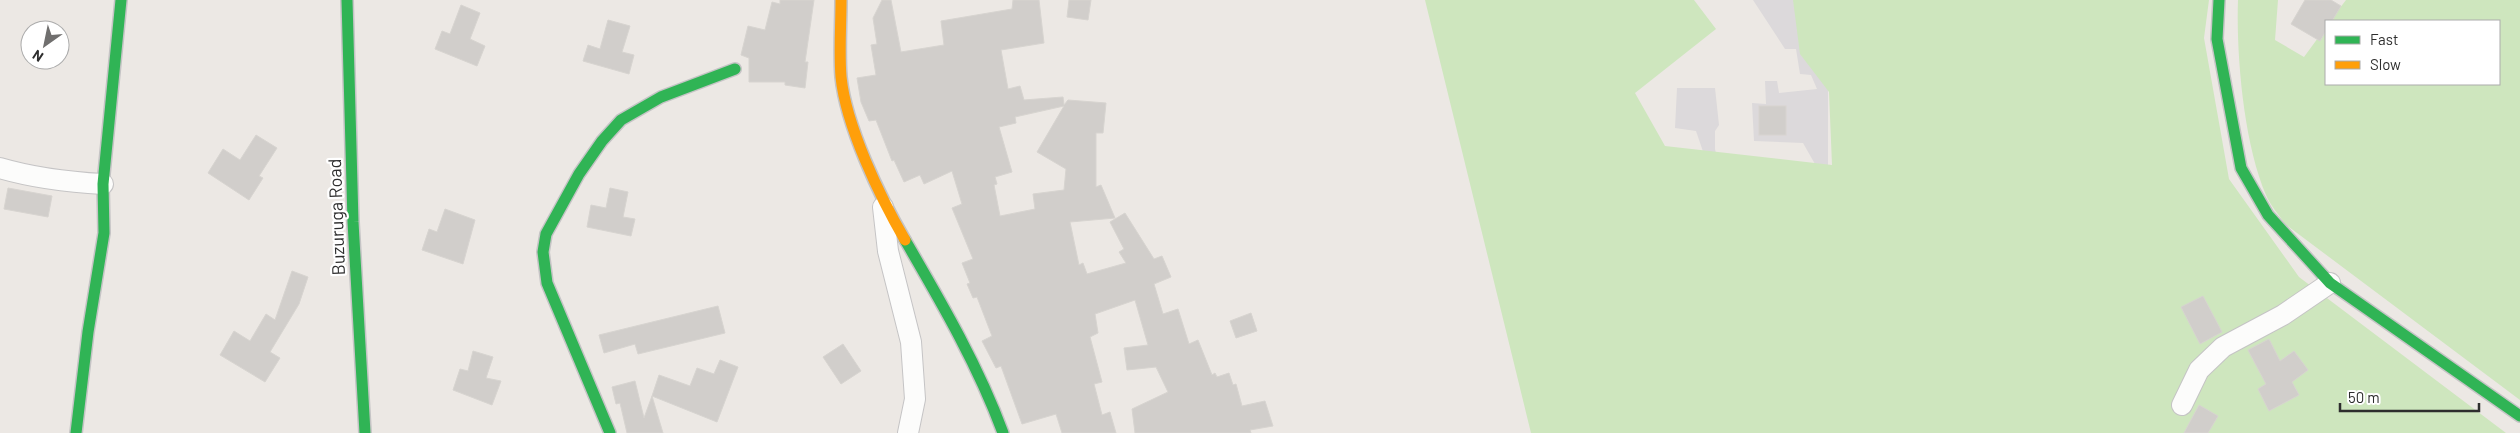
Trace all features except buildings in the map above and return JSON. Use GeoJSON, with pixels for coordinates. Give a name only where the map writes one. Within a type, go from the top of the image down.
{"type":"FeatureCollection","features":[{"type":"Feature","properties":{"kind":"street"},"geometry":{"type":"LineString","coordinates":[[76,433],[88,332],[104,233],[103,184],[117,0]]}},
{"type":"Feature","properties":{"kind":"street","name":"Buzuruga Road"},"geometry":{"type":"LineString","coordinates":[[347,0],[353,222],[365,433]]}},
{"type":"Feature","properties":{"kind":"street"},"geometry":{"type":"LineString","coordinates":[[841,0],[842,76],[846,106],[883,202],[943,306],[992,403],[1003,433]]}},
{"type":"Feature","properties":{"kind":"street"},"geometry":{"type":"LineString","coordinates":[[2219,0],[2217,39],[2224,90],[2242,168],[2268,216],[2330,283],[2520,416]]}},
{"type":"Feature","properties":{"kind":"street"},"geometry":{"type":"LineString","coordinates":[[610,433],[547,283],[543,258],[546,234],[598,147],[621,120],[663,96],[735,69]]}},
{"type":"Feature","properties":{"kind":"street"},"geometry":{"type":"LineString","coordinates":[[0,168],[70,182],[103,184]]}},
{"type":"Feature","properties":{"kind":"street"},"geometry":{"type":"LineString","coordinates":[[883,202],[888,251],[911,342],[915,399],[908,433]]}},
{"type":"Feature","properties":{"kind":"street"},"geometry":{"type":"LineString","coordinates":[[2182,405],[2199,370],[2223,347],[2283,315],[2330,283]]}},
{"type":"Feature","properties":{"kind":"shaded area"},"geometry":{"type":"Polygon","coordinates":[[[1753,0],[1817,0],[1828,83],[1828,172],[1819,171],[1803,143],[1754,141],[1752,103],[1766,104],[1765,81],[1777,81],[1779,93],[1817,89],[1811,75],[1800,74],[1796,49],[1785,49],[1753,0]]]}},
{"type":"Feature","properties":{"kind":"shaded area"},"geometry":{"type":"Polygon","coordinates":[[[1677,88],[1715,88],[1719,125],[1715,131],[1715,149],[1719,166],[1709,169],[1696,131],[1675,128],[1677,88]]]}},
{"type":"Feature","properties":{"kind":"green space"},"geometry":{"type":"Polygon","coordinates":[[[1425,0],[1694,0],[1716,29],[1635,93],[1665,146],[1832,165],[1829,92],[1800,54],[1793,0],[2209,0],[2204,38],[2229,179],[2299,277],[2506,433],[1531,433],[1425,0]]]}},
{"type":"Feature","properties":{"kind":"green space"},"geometry":{"type":"Polygon","coordinates":[[[2238,0],[2278,0],[2275,40],[2304,57],[2325,28],[2325,85],[2500,85],[2500,20],[2331,20],[2346,0],[2520,0],[2520,400],[2285,224],[2268,199],[2258,174],[2252,151],[2240,73],[2238,0]]]}},
{"type":"Feature","properties":{"kind":"traffic: fast"},"geometry":{"type":"LineString","coordinates":[[76,433],[88,332],[104,233],[103,184],[121,0]]}},
{"type":"Feature","properties":{"kind":"traffic: fast"},"geometry":{"type":"LineString","coordinates":[[347,0],[353,222],[365,433]]}},
{"type":"Feature","properties":{"kind":"traffic: fast"},"geometry":{"type":"LineString","coordinates":[[2219,0],[2217,39],[2241,168],[2268,215],[2330,283],[2520,416]]}},
{"type":"Feature","properties":{"kind":"traffic: fast"},"geometry":{"type":"LineString","coordinates":[[610,433],[547,283],[543,252],[546,234],[579,174],[602,141],[621,120],[661,97],[735,69]]}},
{"type":"Feature","properties":{"kind":"traffic: fast"},"geometry":{"type":"LineString","coordinates":[[905,240],[970,358],[1003,433]]}},
{"type":"Feature","properties":{"kind":"traffic: slow"},"geometry":{"type":"LineString","coordinates":[[841,0],[840,48],[844,96],[866,161],[885,203],[905,240]]}}]}
